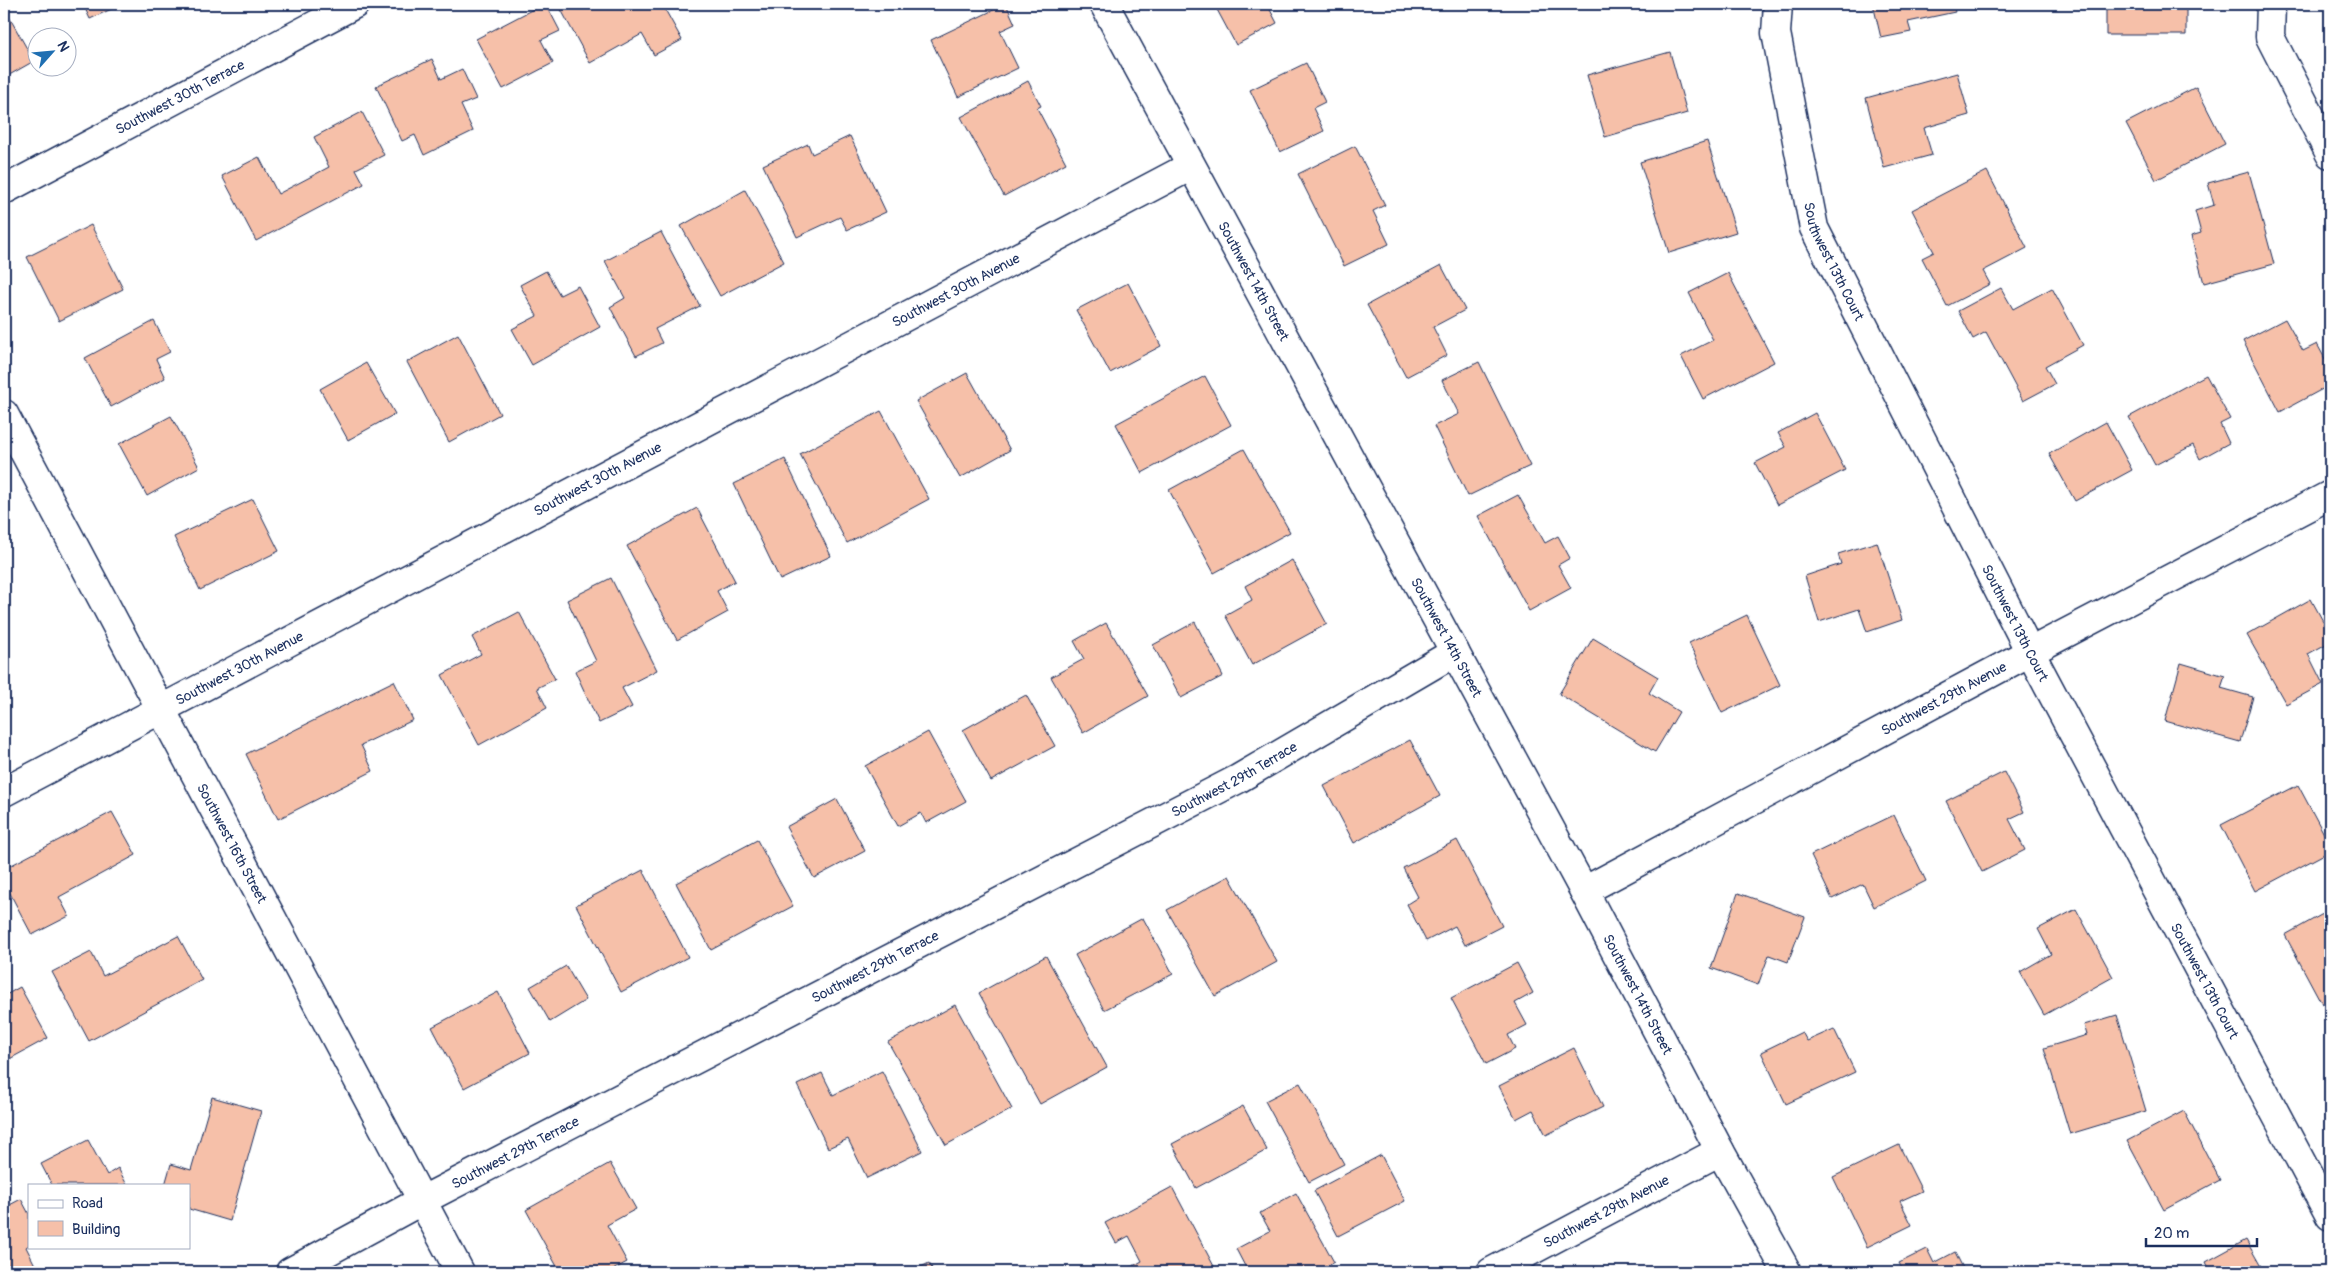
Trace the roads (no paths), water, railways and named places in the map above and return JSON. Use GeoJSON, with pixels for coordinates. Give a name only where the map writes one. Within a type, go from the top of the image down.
{"type":"FeatureCollection","features":[{"type":"Feature","properties":{"kind":"street","name":"Southwest 30th Terrace"},"geometry":{"type":"LineString","coordinates":[[4,190],[355,4]]}},
{"type":"Feature","properties":{"kind":"street","name":"Southwest 14th Street"},"geometry":{"type":"LineString","coordinates":[[1104,4],[1584,891],[1720,1151],[1787,1272]]}},
{"type":"Feature","properties":{"kind":"street","name":"Southwest 13th Court"},"geometry":{"type":"LineString","coordinates":[[1778,4],[1776,33],[1814,228],[2030,652],[2330,1216]]}},
{"type":"Feature","properties":{"kind":"street"},"geometry":{"type":"LineString","coordinates":[[2271,4],[2270,37],[2330,154]]}},
{"type":"Feature","properties":{"kind":"street","name":"Southwest 30th Avenue"},"geometry":{"type":"LineString","coordinates":[[4,792],[1191,166]]}},
{"type":"Feature","properties":{"kind":"street","name":"Southwest 16th Street"},"geometry":{"type":"LineString","coordinates":[[4,414],[460,1272]]}},
{"type":"Feature","properties":{"kind":"street","name":"Southwest 29th Avenue"},"geometry":{"type":"LineString","coordinates":[[1584,891],[2030,652],[2330,495]]}},
{"type":"Feature","properties":{"kind":"street","name":"Southwest 29th Terrace"},"geometry":{"type":"LineString","coordinates":[[290,1272],[421,1201],[1238,779],[1455,652]]}},
{"type":"Feature","properties":{"kind":"street","name":"Southwest 29th Avenue"},"geometry":{"type":"LineString","coordinates":[[1491,1272],[1720,1151]]}}]}
